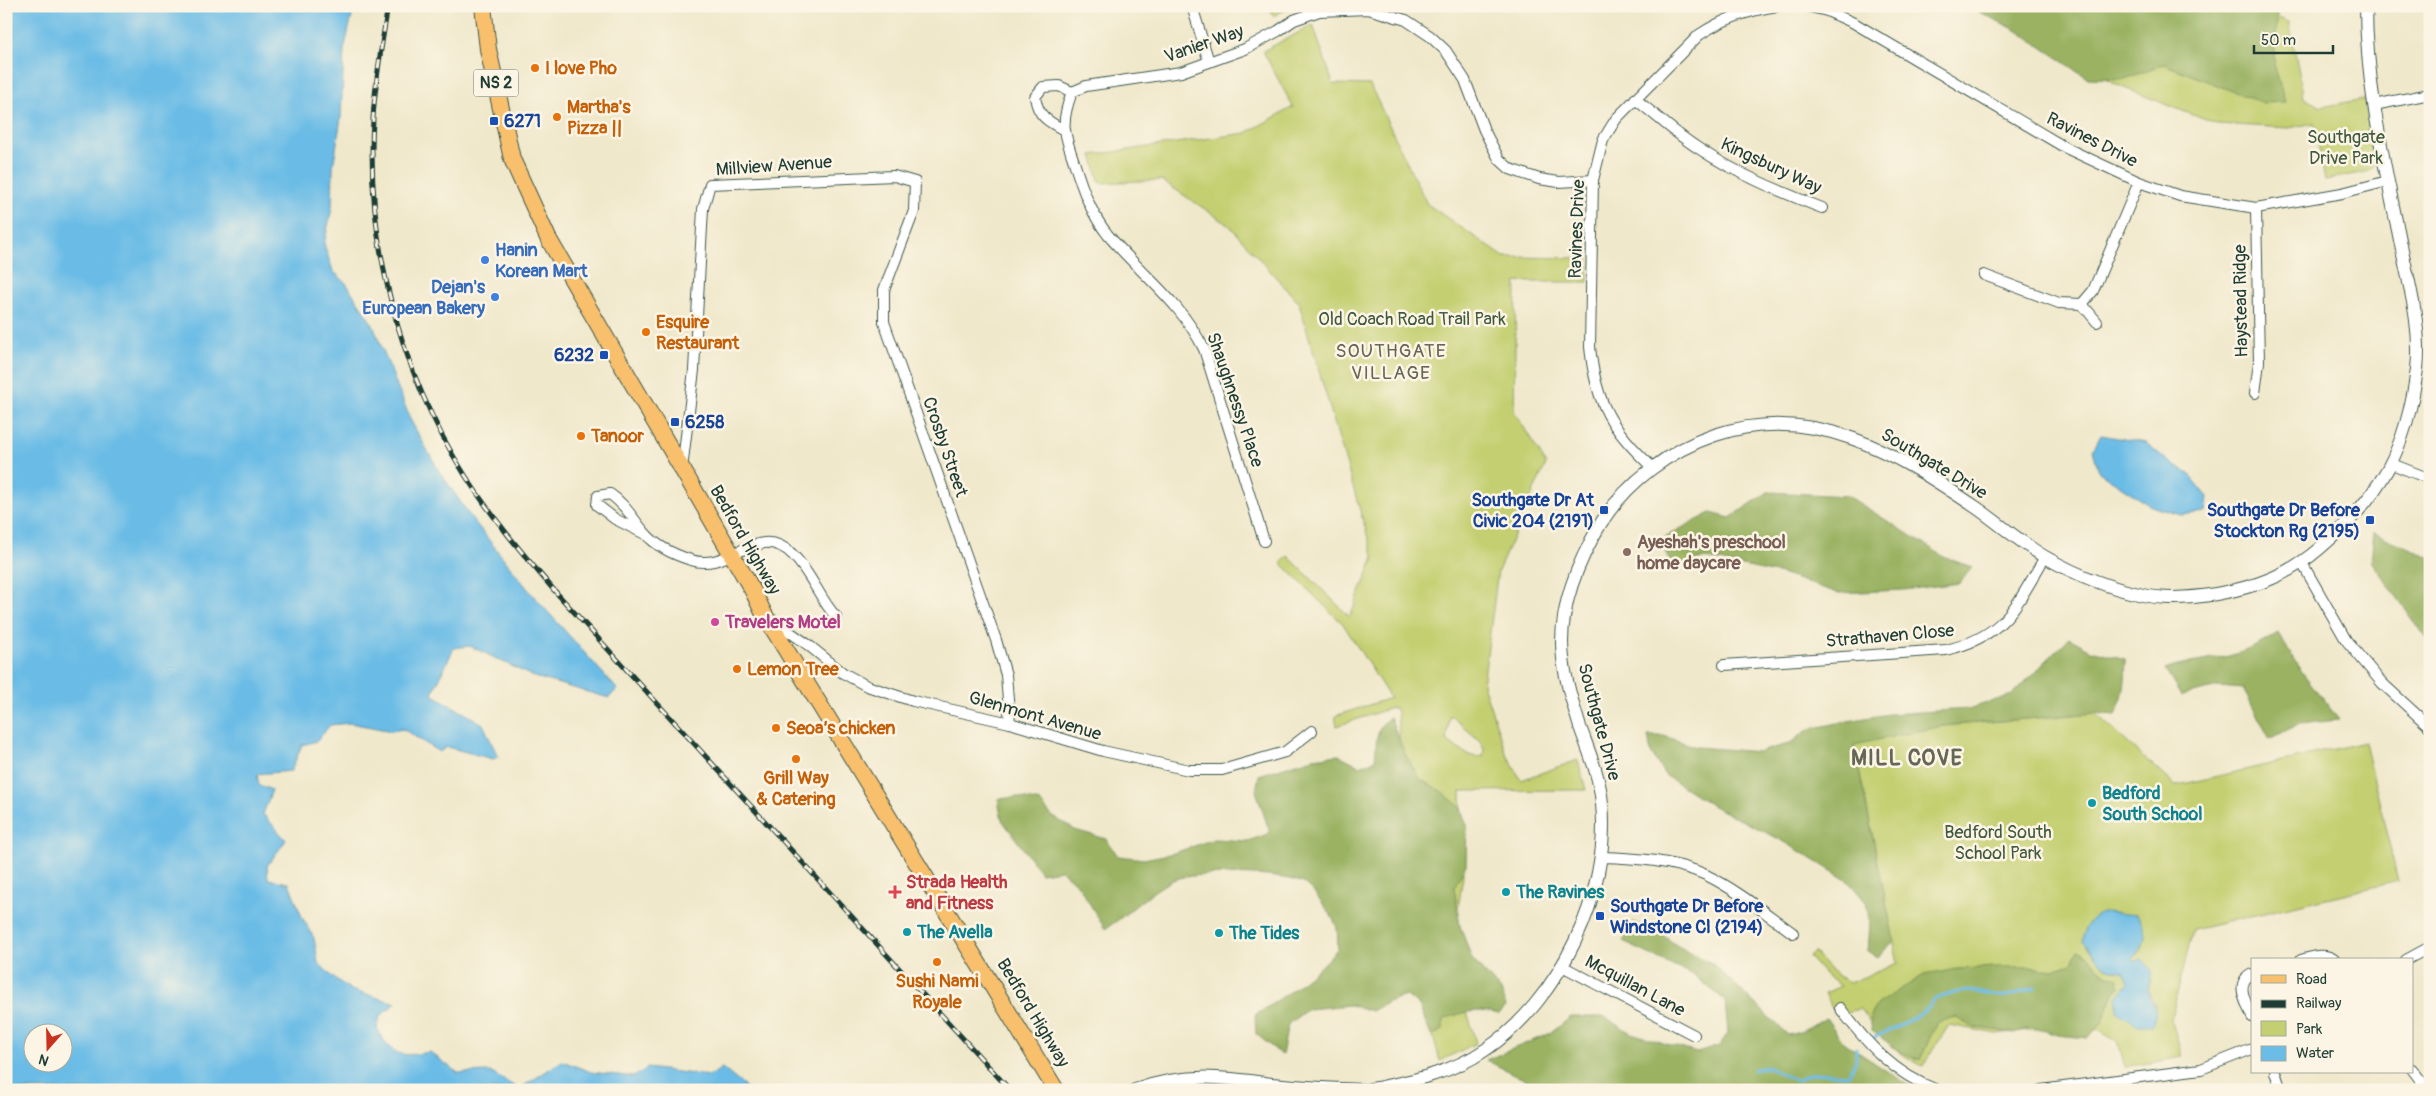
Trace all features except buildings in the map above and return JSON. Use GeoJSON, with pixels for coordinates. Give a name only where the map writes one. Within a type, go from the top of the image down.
{"type":"FeatureCollection","features":[{"type":"Feature","properties":{"kind":"main road","name":"Bedford Highway"},"geometry":{"type":"LineString","coordinates":[[483,6],[488,49],[512,159],[552,246],[753,591],[764,614],[1056,1090]]}},
{"type":"Feature","properties":{"kind":"street"},"geometry":{"type":"LineString","coordinates":[[1192,6],[1210,62]]}},
{"type":"Feature","properties":{"kind":"street","name":"Ravines Drive"},"geometry":{"type":"LineString","coordinates":[[1652,467],[1619,434],[1599,396],[1593,373],[1590,347],[1593,180],[1603,140],[1616,119],[1700,35],[1716,24],[1737,14],[1778,6]]}},
{"type":"Feature","properties":{"kind":"street","name":"Ravines Drive"},"geometry":{"type":"LineString","coordinates":[[1806,6],[1827,11],[1854,23],[2066,148],[2139,182],[2180,196],[2256,208],[2342,193],[2388,181]]}},
{"type":"Feature","properties":{"kind":"street","name":"Southgate Drive"},"geometry":{"type":"LineString","coordinates":[[1135,1090],[1160,1081],[1189,1077],[1234,1078],[1330,1089],[1365,1090],[1402,1083],[1440,1072],[1486,1050],[1517,1024],[1540,999],[1562,966],[1576,939],[1593,893],[1600,857],[1603,806],[1596,774],[1567,680],[1562,644],[1569,594],[1582,560],[1603,520],[1625,493],[1652,467],[1694,442],[1738,428],[1785,424],[1836,432],[1888,452],[1976,507],[2045,556],[2098,583],[2147,596],[2182,598],[2254,586],[2302,563],[2342,529],[2370,498],[2392,464],[2407,423],[2418,365],[2417,327],[2374,105],[2366,43],[2366,6]]}},
{"type":"Feature","properties":{"kind":"street","name":"Vanier Way"},"geometry":{"type":"LineString","coordinates":[[1072,92],[1086,86],[1181,72],[1245,49],[1302,17],[1320,11],[1368,7],[1406,20],[1430,36],[1446,51],[1465,80],[1496,153],[1510,169],[1539,180],[1559,182],[1593,180]]}},
{"type":"Feature","properties":{"kind":"street"},"geometry":{"type":"LineString","coordinates":[[1043,86],[1059,86],[1072,92],[1065,111],[1064,130],[1045,120],[1037,109],[1034,97],[1043,86]]}},
{"type":"Feature","properties":{"kind":"street"},"geometry":{"type":"LineString","coordinates":[[2374,105],[2430,94]]}},
{"type":"Feature","properties":{"kind":"street","name":"Kingsbury Way"},"geometry":{"type":"LineString","coordinates":[[1635,99],[1697,148],[1734,170],[1767,186],[1822,208]]}},
{"type":"Feature","properties":{"kind":"street","name":"Shaughnessy Place"},"geometry":{"type":"LineString","coordinates":[[1064,130],[1082,188],[1092,210],[1107,234],[1173,302],[1193,328],[1204,349],[1264,541]]}},
{"type":"Feature","properties":{"kind":"street","name":"Millview Avenue"},"geometry":{"type":"LineString","coordinates":[[682,470],[694,370],[703,209],[710,184],[894,176],[915,182]]}},
{"type":"Feature","properties":{"kind":"street","name":"Crosby Street"},"geometry":{"type":"LineString","coordinates":[[915,182],[914,210],[884,290],[884,322],[996,640],[1006,675],[1010,722]]}},
{"type":"Feature","properties":{"kind":"street"},"geometry":{"type":"LineString","coordinates":[[2082,304],[2093,291],[2139,182]]}},
{"type":"Feature","properties":{"kind":"street","name":"Haystead Ridge"},"geometry":{"type":"LineString","coordinates":[[2255,393],[2258,362],[2256,208]]}},
{"type":"Feature","properties":{"kind":"street"},"geometry":{"type":"LineString","coordinates":[[1984,275],[2059,303],[2082,304],[2097,322]]}},
{"type":"Feature","properties":{"kind":"street"},"geometry":{"type":"LineString","coordinates":[[2392,464],[2430,479]]}},
{"type":"Feature","properties":{"kind":"street"},"geometry":{"type":"LineString","coordinates":[[647,535],[620,500],[610,494],[598,496],[597,505],[615,519],[647,535],[667,550],[692,561],[712,563],[763,542],[774,542],[783,546],[802,565],[826,606],[836,617]]}},
{"type":"Feature","properties":{"kind":"street","name":"Strathaven Close"},"geometry":{"type":"LineString","coordinates":[[1724,665],[1946,650],[1970,645],[1995,630],[2011,614],[2045,556]]}},
{"type":"Feature","properties":{"kind":"street"},"geometry":{"type":"LineString","coordinates":[[2302,563],[2346,640],[2382,683],[2427,725],[2430,736]]}},
{"type":"Feature","properties":{"kind":"street","name":"Glenmont Avenue"},"geometry":{"type":"LineString","coordinates":[[764,614],[807,644],[843,673],[868,686],[913,701],[1010,722],[1103,751],[1189,770],[1222,770],[1285,752],[1312,731]]}},
{"type":"Feature","properties":{"kind":"street"},"geometry":{"type":"LineString","coordinates":[[1600,857],[1641,858],[1674,865],[1705,875],[1793,933]]}},
{"type":"Feature","properties":{"kind":"street"},"geometry":{"type":"LineString","coordinates":[[2410,958],[2430,947]]}},
{"type":"Feature","properties":{"kind":"street"},"geometry":{"type":"LineString","coordinates":[[2309,958],[2322,955],[2332,958]]}},
{"type":"Feature","properties":{"kind":"street","name":"Mcquillan Lane"},"geometry":{"type":"LineString","coordinates":[[1562,966],[1694,1035]]}},
{"type":"Feature","properties":{"kind":"street"},"geometry":{"type":"LineString","coordinates":[[2251,974],[2245,977],[2242,985],[2243,995],[2251,1015]]}},
{"type":"Feature","properties":{"kind":"street"},"geometry":{"type":"LineString","coordinates":[[1840,1008],[1879,1056],[1898,1070],[1922,1084],[1937,1090]]}},
{"type":"Feature","properties":{"kind":"street"},"geometry":{"type":"LineString","coordinates":[[2041,1090],[2201,1069],[2251,1049]]}},
{"type":"Feature","properties":{"kind":"street"},"geometry":{"type":"LineString","coordinates":[[2414,1072],[2421,1081],[2430,1086]]}},
{"type":"Feature","properties":{"kind":"street"},"geometry":{"type":"LineString","coordinates":[[2276,1074],[2281,1090]]}},
{"type":"Feature","properties":{"kind":"green space"},"geometry":{"type":"Polygon","coordinates":[[[1270,6],[1293,6],[1273,16],[1270,6]]]}},
{"type":"Feature","properties":{"kind":"green space"},"geometry":{"type":"Polygon","coordinates":[[[1967,6],[2278,6],[2274,64],[2285,102],[2263,103],[2163,64],[2125,79],[2088,78],[2016,30],[1967,6]]]}},
{"type":"Feature","properties":{"kind":"green space","name":"Southgate Drive Park"},"geometry":{"type":"Polygon","coordinates":[[[2246,6],[2289,22],[2304,98],[2321,107],[2364,99],[2376,163],[2370,171],[2325,180],[2314,123],[2289,128],[2216,124],[2122,87],[2052,50],[2246,6]]]}},
{"type":"Feature","properties":{"kind":"green space","name":"Old Coach Road Trail Park"},"geometry":{"type":"Polygon","coordinates":[[[1313,25],[1333,84],[1370,85],[1427,204],[1504,257],[1588,258],[1588,282],[1516,282],[1514,411],[1546,464],[1498,571],[1483,685],[1506,753],[1521,780],[1578,760],[1586,790],[1461,791],[1463,876],[1451,954],[1476,1043],[1440,1061],[1421,991],[1397,712],[1394,707],[1337,726],[1335,716],[1390,698],[1343,624],[1281,563],[1288,556],[1350,617],[1374,558],[1299,303],[1229,225],[1161,180],[1100,183],[1092,155],[1246,133],[1293,107],[1263,51],[1313,25]],[[1450,715],[1446,739],[1454,746],[1463,752],[1478,757],[1483,756],[1484,748],[1480,741],[1450,715]]]}},
{"type":"Feature","properties":{"kind":"green space"},"geometry":{"type":"Polygon","coordinates":[[[1768,492],[1848,496],[1946,558],[1972,567],[1960,583],[1903,590],[1838,593],[1781,574],[1705,558],[1674,568],[1665,551],[1666,536],[1711,513],[1730,518],[1768,492]]]}},
{"type":"Feature","properties":{"kind":"green space"},"geometry":{"type":"Polygon","coordinates":[[[2374,533],[2430,557],[2430,643],[2371,561],[2374,533]]]}},
{"type":"Feature","properties":{"kind":"green space"},"geometry":{"type":"Polygon","coordinates":[[[2278,633],[2299,668],[2339,720],[2299,724],[2270,739],[2243,689],[2218,687],[2181,696],[2165,670],[2242,652],[2278,633]]]}},
{"type":"Feature","properties":{"kind":"green space"},"geometry":{"type":"Polygon","coordinates":[[[2069,638],[2091,650],[2125,659],[2126,674],[2124,688],[2115,715],[2095,713],[1942,726],[1854,745],[1894,941],[1878,957],[1868,951],[1870,924],[1866,902],[1848,881],[1783,841],[1713,806],[1665,775],[1651,753],[1648,736],[1664,736],[1697,747],[1759,752],[1789,744],[1809,729],[1889,714],[1968,709],[2012,695],[2069,638]]]}},
{"type":"Feature","properties":{"kind":"green space","name":"Bedford South School Park"},"geometry":{"type":"Polygon","coordinates":[[[2095,713],[2175,786],[2365,742],[2398,881],[2193,930],[2171,1018],[2182,1057],[2125,1067],[2118,1042],[2086,1023],[1996,1034],[1949,1025],[1923,1066],[1887,1042],[1860,1009],[1835,1015],[1825,993],[1841,986],[1824,974],[1809,957],[1814,952],[1829,969],[1849,983],[1898,963],[1854,744],[1942,726],[2095,713]],[[2145,935],[2083,940],[2099,962],[2109,968],[2124,971],[2129,983],[2117,997],[2156,1007],[2148,991],[2151,980],[2133,959],[2142,950],[2145,935]]]}},
{"type":"Feature","properties":{"kind":"green space"},"geometry":{"type":"Polygon","coordinates":[[[1390,717],[1405,754],[1420,779],[1441,791],[1460,807],[1467,825],[1466,865],[1454,887],[1460,926],[1472,959],[1501,991],[1506,1007],[1499,1014],[1483,1011],[1471,1012],[1443,1019],[1443,1030],[1431,1036],[1419,1005],[1406,996],[1390,1001],[1372,1011],[1350,1005],[1308,1009],[1288,1024],[1282,1055],[1256,1034],[1255,1015],[1299,984],[1320,967],[1338,948],[1337,928],[1332,917],[1323,903],[1307,886],[1292,880],[1258,875],[1218,874],[1184,877],[1164,885],[1105,929],[1079,886],[1061,870],[1041,873],[1002,820],[998,799],[1017,797],[1040,802],[1052,816],[1075,830],[1106,839],[1118,856],[1144,859],[1174,853],[1214,839],[1248,841],[1270,833],[1256,791],[1259,775],[1313,758],[1339,755],[1360,766],[1375,760],[1376,741],[1379,731],[1381,726],[1390,717]]]}},
{"type":"Feature","properties":{"kind":"green space"},"geometry":{"type":"Polygon","coordinates":[[[1633,922],[1660,933],[1676,945],[1713,964],[1788,1035],[1803,1031],[1826,1018],[1844,1043],[1916,1090],[1545,1090],[1486,1060],[1551,1033],[1571,1017],[1605,1017],[1631,1033],[1697,1053],[1719,1046],[1728,1033],[1725,1000],[1692,974],[1623,942],[1633,922]]]}},
{"type":"Feature","properties":{"kind":"green space"},"geometry":{"type":"Polygon","coordinates":[[[2078,950],[2088,956],[2103,972],[2117,978],[2120,987],[2114,993],[2102,1024],[2087,1038],[2057,1035],[2033,1027],[2014,1033],[1972,1027],[1955,1017],[1937,1022],[1920,1060],[1901,1052],[1872,1031],[1870,1016],[1877,1004],[1924,975],[1958,969],[1996,967],[2029,967],[2053,970],[2071,964],[2078,950]]]}},
{"type":"Feature","properties":{"kind":"water"},"geometry":{"type":"Polygon","coordinates":[[[6,6],[354,7],[344,50],[341,118],[333,167],[332,208],[324,244],[333,271],[346,283],[373,325],[411,421],[439,471],[470,516],[531,593],[617,689],[609,698],[534,677],[470,646],[454,648],[432,694],[483,724],[498,757],[493,759],[447,747],[439,752],[403,729],[392,731],[350,723],[330,725],[317,741],[302,745],[291,771],[257,774],[259,785],[272,790],[263,814],[286,840],[267,866],[268,879],[289,883],[302,917],[314,938],[318,963],[351,990],[396,1003],[380,1016],[377,1028],[387,1045],[398,1053],[430,1052],[458,1073],[490,1072],[519,1089],[562,1061],[591,1072],[634,1077],[647,1068],[710,1076],[722,1068],[749,1090],[6,1090],[6,6]]]}},
{"type":"Feature","properties":{"kind":"water"},"geometry":{"type":"Polygon","coordinates":[[[2101,435],[2146,443],[2173,465],[2189,474],[2208,497],[2206,512],[2181,515],[2151,506],[2099,472],[2093,450],[2101,435]]]}},
{"type":"Feature","properties":{"kind":"water"},"geometry":{"type":"Polygon","coordinates":[[[2105,912],[2137,915],[2141,921],[2145,932],[2144,943],[2133,959],[2135,962],[2142,959],[2152,970],[2148,990],[2156,1014],[2152,1025],[2139,1025],[2117,1012],[2117,997],[2129,983],[2124,971],[2109,968],[2099,962],[2083,940],[2089,922],[2105,912]]]}},
{"type":"Feature","properties":{"kind":"waterway"},"geometry":{"type":"LineString","coordinates":[[1874,1038],[1917,1016],[1925,1011],[1934,1000],[1949,994],[1970,991],[1994,996],[2006,996],[2018,994],[2036,987]]}},
{"type":"Feature","properties":{"kind":"waterway"},"geometry":{"type":"LineString","coordinates":[[1753,1070],[1767,1067],[1797,1081],[1812,1073],[1849,1075],[1856,1060],[1856,1048]]}},
{"type":"Feature","properties":{"kind":"railway"},"geometry":{"type":"LineString","coordinates":[[388,6],[377,76],[373,119],[372,165],[375,211],[382,258],[392,304],[405,349],[422,393],[442,435],[485,505],[553,589],[1010,1090]]}},
{"type":"Feature","properties":{"kind":"place","name":"I love Pho"},"geometry":{"type":"Point","coordinates":[535,68]}},
{"type":"Feature","properties":{"kind":"place","name":"Martha's Pizza ||"},"geometry":{"type":"Point","coordinates":[557,117]}},
{"type":"Feature","properties":{"kind":"place","name":"6271"},"geometry":{"type":"Point","coordinates":[494,121]}},
{"type":"Feature","properties":{"kind":"place","name":"Hanin Korean Mart"},"geometry":{"type":"Point","coordinates":[485,260]}},
{"type":"Feature","properties":{"kind":"place","name":"Dejan's European Bakery"},"geometry":{"type":"Point","coordinates":[495,297]}},
{"type":"Feature","properties":{"kind":"place","name":"Esquire Restaurant"},"geometry":{"type":"Point","coordinates":[646,332]}},
{"type":"Feature","properties":{"kind":"place","name":"6232"},"geometry":{"type":"Point","coordinates":[604,355]}},
{"type":"Feature","properties":{"kind":"place","name":"6258"},"geometry":{"type":"Point","coordinates":[675,422]}},
{"type":"Feature","properties":{"kind":"place","name":"Tanoor"},"geometry":{"type":"Point","coordinates":[581,436]}},
{"type":"Feature","properties":{"kind":"place","name":"Southgate Dr At Civic 204 (2191)"},"geometry":{"type":"Point","coordinates":[1604,510]}},
{"type":"Feature","properties":{"kind":"place","name":"Southgate Dr Before Stockton Rg (2195)"},"geometry":{"type":"Point","coordinates":[2370,520]}},
{"type":"Feature","properties":{"kind":"place","name":"Ayeshah's preschool home daycare"},"geometry":{"type":"Point","coordinates":[1627,552]}},
{"type":"Feature","properties":{"kind":"place","name":"Travelers Motel"},"geometry":{"type":"Point","coordinates":[715,622]}},
{"type":"Feature","properties":{"kind":"place","name":"Lemon Tree"},"geometry":{"type":"Point","coordinates":[737,669]}},
{"type":"Feature","properties":{"kind":"place","name":"Seoa’s chicken"},"geometry":{"type":"Point","coordinates":[776,728]}},
{"type":"Feature","properties":{"kind":"place","name":"Grill Way & Catering"},"geometry":{"type":"Point","coordinates":[796,759]}},
{"type":"Feature","properties":{"kind":"place","name":"Bedford South School"},"geometry":{"type":"Point","coordinates":[2092,803]}},
{"type":"Feature","properties":{"kind":"place","name":"Strada Health and Fitness"},"geometry":{"type":"Point","coordinates":[895,892]}},
{"type":"Feature","properties":{"kind":"place","name":"The Ravines"},"geometry":{"type":"Point","coordinates":[1506,892]}},
{"type":"Feature","properties":{"kind":"place","name":"Southgate Dr Before Windstone Cl (2194)"},"geometry":{"type":"Point","coordinates":[1600,916]}},
{"type":"Feature","properties":{"kind":"place","name":"The Avella"},"geometry":{"type":"Point","coordinates":[907,932]}},
{"type":"Feature","properties":{"kind":"place","name":"The Tides"},"geometry":{"type":"Point","coordinates":[1219,933]}},
{"type":"Feature","properties":{"kind":"place","name":"Sushi Nami Royale"},"geometry":{"type":"Point","coordinates":[937,962]}},
{"type":"Feature","properties":{"kind":"district","name":"SOUTHGATE VILLAGE"},"geometry":{"type":"Point","coordinates":[1391,362]}},
{"type":"Feature","properties":{"kind":"district","name":"MILL COVE"},"geometry":{"type":"Point","coordinates":[1907,758]}}]}
